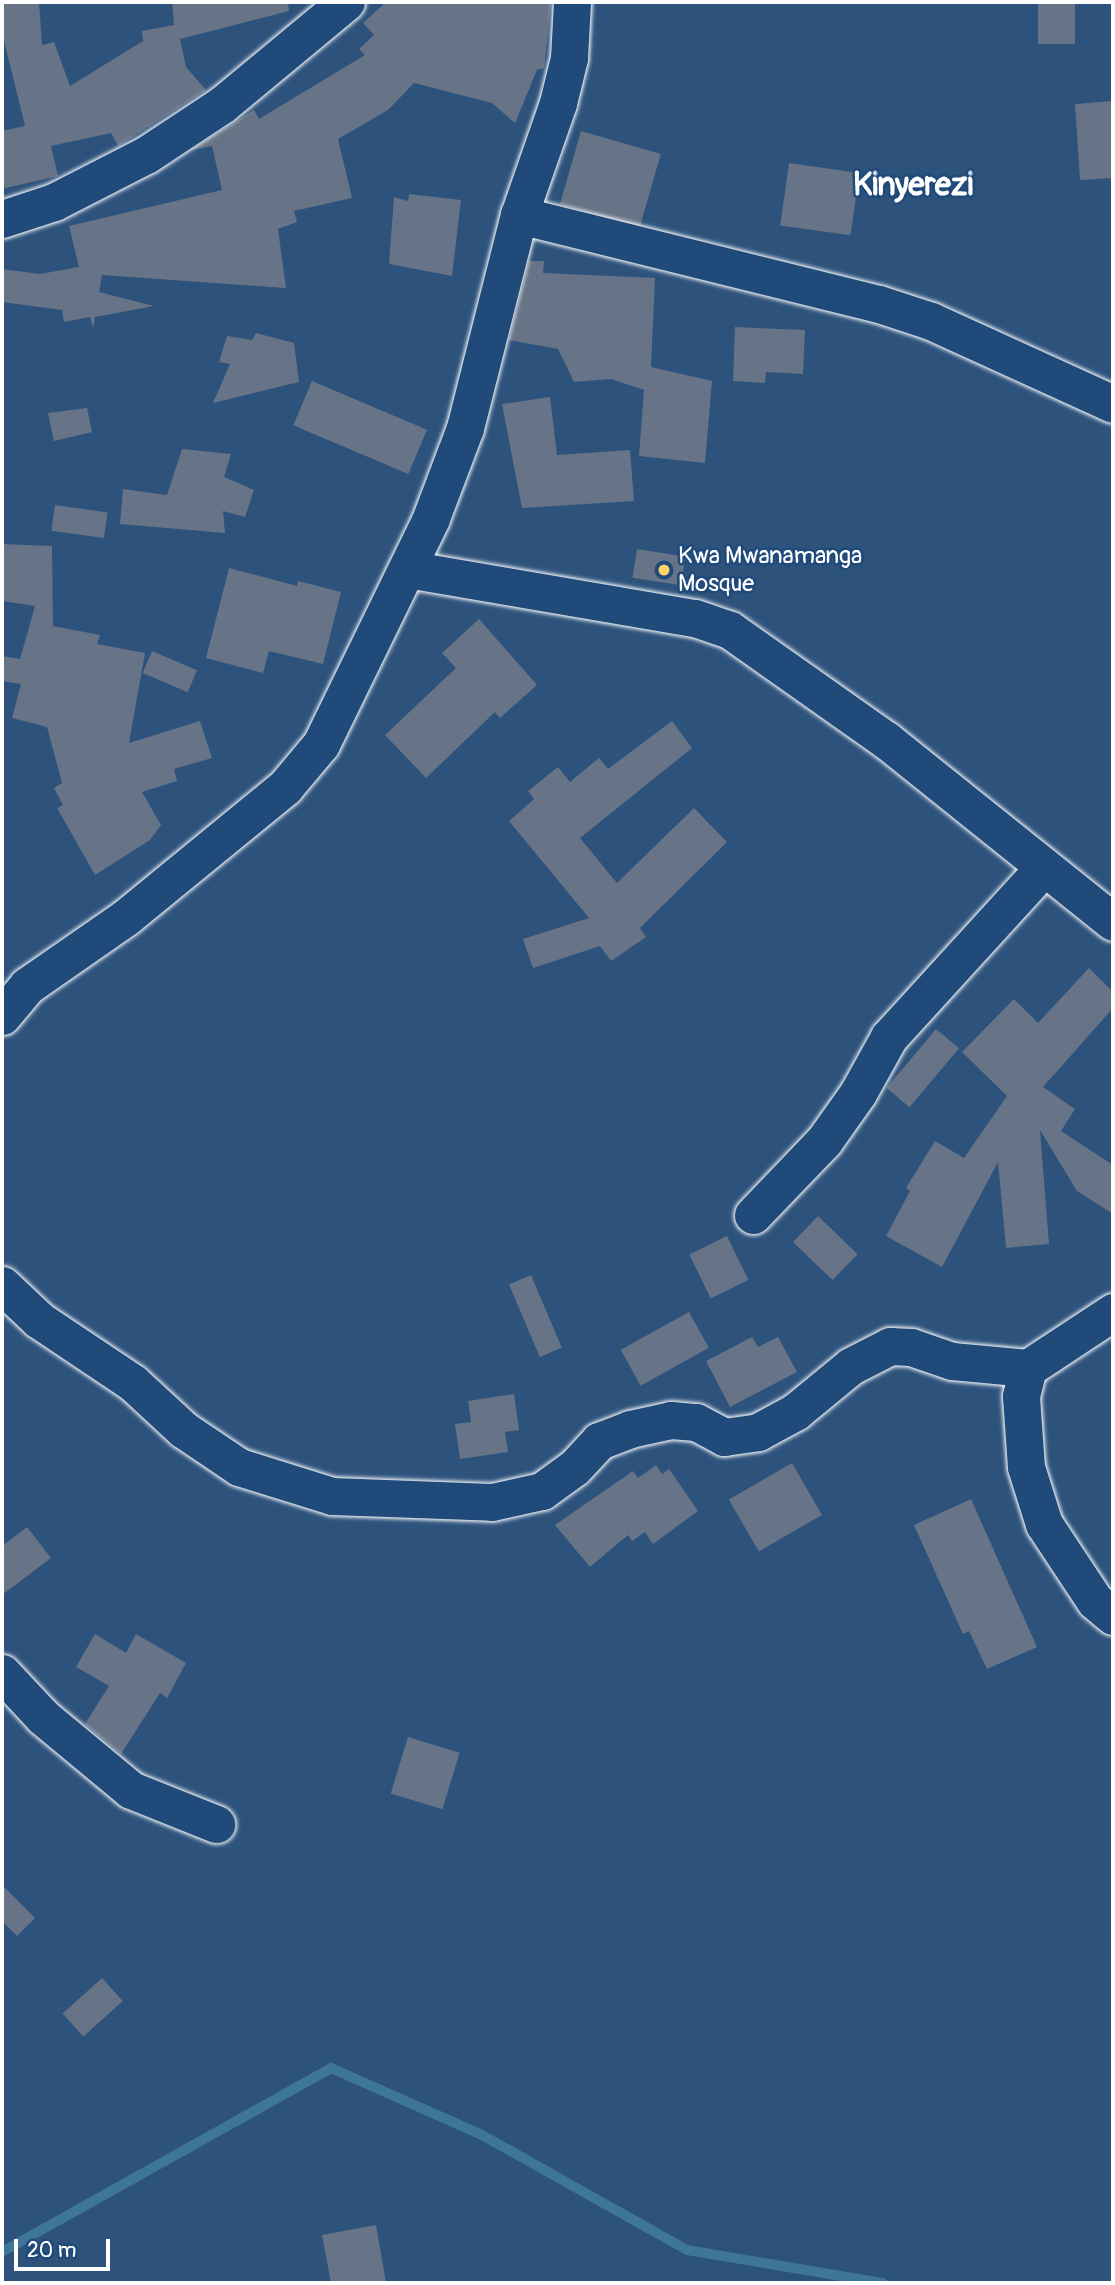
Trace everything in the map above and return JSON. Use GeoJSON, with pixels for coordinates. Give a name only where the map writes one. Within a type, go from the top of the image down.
{"type":"FeatureCollection","features":[{"type":"Feature","properties":{"kind":"street"},"geometry":{"type":"LineString","coordinates":[[2,219],[54,202],[146,155],[223,104],[346,2]]}},
{"type":"Feature","properties":{"kind":"street"},"geometry":{"type":"LineString","coordinates":[[2,1016],[27,986],[125,918],[285,786],[321,744],[407,569],[465,428],[519,215],[558,103],[569,58],[572,2]]}},
{"type":"Feature","properties":{"kind":"street"},"geometry":{"type":"LineString","coordinates":[[519,215],[879,304],[931,321],[1113,404]]}},
{"type":"Feature","properties":{"kind":"street"},"geometry":{"type":"LineString","coordinates":[[407,569],[681,615],[730,630],[886,740],[1113,922]]}},
{"type":"Feature","properties":{"kind":"street"},"geometry":{"type":"LineString","coordinates":[[752,1215],[824,1141],[858,1093],[889,1037],[1044,867]]}},
{"type":"Feature","properties":{"kind":"street"},"geometry":{"type":"LineString","coordinates":[[2,1284],[39,1320],[133,1383],[184,1430],[239,1468],[331,1496],[492,1502],[541,1491],[574,1468],[599,1441],[630,1429],[671,1420],[696,1422],[724,1437],[758,1432],[795,1412],[851,1366],[890,1346],[911,1347],[952,1361],[1028,1368],[1113,1312]]}},
{"type":"Feature","properties":{"kind":"street"},"geometry":{"type":"LineString","coordinates":[[1028,1368],[1021,1396],[1026,1467],[1045,1524],[1095,1601],[1113,1616]]}},
{"type":"Feature","properties":{"kind":"street"},"geometry":{"type":"LineString","coordinates":[[2,1673],[43,1717],[131,1790],[216,1824]]}},
{"type":"Feature","properties":{"kind":"building"},"geometry":{"type":"Polygon","coordinates":[[[2,2],[39,2],[42,45],[54,42],[70,86],[143,41],[142,31],[174,25],[172,2],[288,2],[289,11],[180,39],[186,67],[206,90],[118,146],[111,133],[51,146],[58,176],[2,189],[2,131],[25,126],[2,33],[2,2]]]}},
{"type":"Feature","properties":{"kind":"building"},"geometry":{"type":"Polygon","coordinates":[[[386,2],[551,2],[544,68],[537,70],[515,123],[492,103],[414,83],[388,110],[338,139],[352,198],[294,211],[297,222],[278,229],[286,288],[102,275],[99,292],[154,306],[95,317],[93,328],[90,317],[64,322],[62,310],[2,302],[2,269],[40,274],[79,267],[69,226],[222,190],[212,146],[191,150],[254,110],[259,119],[365,55],[359,49],[374,35],[363,23],[386,2]]]}},
{"type":"Feature","properties":{"kind":"building"},"geometry":{"type":"Polygon","coordinates":[[[1038,2],[1075,2],[1075,44],[1038,44],[1038,2]]]}},
{"type":"Feature","properties":{"kind":"building"},"geometry":{"type":"Polygon","coordinates":[[[1113,101],[1113,178],[1080,180],[1075,104],[1113,101]]]}},
{"type":"Feature","properties":{"kind":"building"},"geometry":{"type":"Polygon","coordinates":[[[581,131],[661,154],[640,227],[560,204],[581,131]]]}},
{"type":"Feature","properties":{"kind":"building"},"geometry":{"type":"Polygon","coordinates":[[[789,163],[859,173],[851,235],[780,225],[789,163]]]}},
{"type":"Feature","properties":{"kind":"building"},"geometry":{"type":"Polygon","coordinates":[[[409,194],[461,200],[452,276],[389,264],[394,197],[408,201],[409,194]]]}},
{"type":"Feature","properties":{"kind":"building"},"geometry":{"type":"Polygon","coordinates":[[[529,261],[544,261],[543,273],[655,278],[651,367],[712,381],[705,463],[639,456],[644,390],[611,379],[574,382],[558,349],[509,340],[529,261]]]}},
{"type":"Feature","properties":{"kind":"building"},"geometry":{"type":"Polygon","coordinates":[[[735,327],[805,330],[803,374],[766,372],[765,383],[733,381],[735,327]]]}},
{"type":"Feature","properties":{"kind":"building"},"geometry":{"type":"Polygon","coordinates":[[[256,333],[294,343],[299,382],[213,403],[230,364],[219,362],[227,336],[252,340],[256,333]]]}},
{"type":"Feature","properties":{"kind":"building"},"geometry":{"type":"Polygon","coordinates":[[[312,381],[427,430],[408,474],[293,425],[312,381]]]}},
{"type":"Feature","properties":{"kind":"building"},"geometry":{"type":"Polygon","coordinates":[[[550,397],[557,455],[630,450],[634,501],[522,508],[502,404],[550,397]]]}},
{"type":"Feature","properties":{"kind":"building"},"geometry":{"type":"Polygon","coordinates":[[[87,408],[92,432],[54,441],[48,413],[87,408]]]}},
{"type":"Feature","properties":{"kind":"building"},"geometry":{"type":"Polygon","coordinates":[[[182,449],[231,454],[224,477],[254,490],[245,517],[223,511],[225,533],[120,524],[123,489],[167,495],[182,449]]]}},
{"type":"Feature","properties":{"kind":"building"},"geometry":{"type":"Polygon","coordinates":[[[55,505],[107,512],[104,538],[51,531],[55,505]]]}},
{"type":"Feature","properties":{"kind":"building"},"geometry":{"type":"Polygon","coordinates":[[[2,544],[52,546],[53,626],[100,635],[97,644],[145,653],[129,743],[200,721],[212,758],[174,769],[177,781],[142,792],[161,825],[150,840],[95,875],[57,808],[63,805],[54,788],[62,783],[47,727],[12,718],[21,684],[2,681],[2,656],[20,659],[35,606],[2,601],[2,544]]]}},
{"type":"Feature","properties":{"kind":"building"},"geometry":{"type":"Polygon","coordinates":[[[637,549],[685,557],[681,585],[632,578],[637,549]]]}},
{"type":"Feature","properties":{"kind":"building"},"geometry":{"type":"Polygon","coordinates":[[[229,568],[297,586],[298,581],[341,592],[323,664],[269,651],[263,673],[206,658],[229,568]]]}},
{"type":"Feature","properties":{"kind":"building"},"geometry":{"type":"Polygon","coordinates":[[[479,619],[537,685],[500,718],[495,712],[426,778],[385,735],[456,668],[442,653],[479,619]]]}},
{"type":"Feature","properties":{"kind":"building"},"geometry":{"type":"Polygon","coordinates":[[[152,651],[197,670],[188,692],[143,673],[152,651]]]}},
{"type":"Feature","properties":{"kind":"building"},"geometry":{"type":"Polygon","coordinates":[[[672,721],[692,748],[580,838],[617,883],[694,808],[727,842],[640,928],[646,937],[611,961],[600,946],[533,968],[523,939],[589,918],[509,821],[534,799],[528,791],[558,767],[570,782],[599,758],[608,769],[672,721]]]}},
{"type":"Feature","properties":{"kind":"building"},"geometry":{"type":"Polygon","coordinates":[[[1089,968],[1113,992],[1113,1008],[1043,1087],[1075,1109],[1061,1131],[1113,1165],[1113,1214],[1077,1191],[1040,1130],[1049,1244],[1006,1248],[998,1162],[942,1267],[886,1236],[910,1191],[906,1188],[935,1141],[964,1158],[1007,1096],[962,1052],[1014,999],[1038,1023],[1089,968]]]}},
{"type":"Feature","properties":{"kind":"building"},"geometry":{"type":"Polygon","coordinates":[[[936,1029],[959,1048],[909,1107],[887,1088],[936,1029]]]}},
{"type":"Feature","properties":{"kind":"building"},"geometry":{"type":"Polygon","coordinates":[[[818,1216],[858,1254],[833,1280],[793,1242],[818,1216]]]}},
{"type":"Feature","properties":{"kind":"building"},"geometry":{"type":"Polygon","coordinates":[[[727,1236],[748,1280],[711,1298],[689,1254],[727,1236]]]}},
{"type":"Feature","properties":{"kind":"building"},"geometry":{"type":"Polygon","coordinates":[[[531,1275],[562,1348],[540,1357],[509,1284],[531,1275]]]}},
{"type":"Feature","properties":{"kind":"building"},"geometry":{"type":"Polygon","coordinates":[[[689,1312],[709,1348],[641,1386],[621,1350],[689,1312]]]}},
{"type":"Feature","properties":{"kind":"building"},"geometry":{"type":"Polygon","coordinates":[[[752,1337],[758,1347],[778,1337],[797,1372],[730,1407],[706,1361],[752,1337]]]}},
{"type":"Feature","properties":{"kind":"building"},"geometry":{"type":"Polygon","coordinates":[[[514,1394],[519,1430],[505,1432],[508,1452],[460,1459],[455,1424],[471,1422],[468,1401],[514,1394]]]}},
{"type":"Feature","properties":{"kind":"building"},"geometry":{"type":"Polygon","coordinates":[[[792,1463],[822,1515],[759,1551],[729,1500],[792,1463]]]}},
{"type":"Feature","properties":{"kind":"building"},"geometry":{"type":"Polygon","coordinates":[[[656,1465],[662,1474],[669,1469],[698,1511],[653,1544],[645,1532],[632,1541],[628,1535],[590,1567],[555,1525],[633,1471],[638,1478],[656,1465]]]}},
{"type":"Feature","properties":{"kind":"building"},"geometry":{"type":"Polygon","coordinates":[[[971,1499],[1037,1647],[987,1669],[969,1631],[963,1634],[914,1525],[971,1499]]]}},
{"type":"Feature","properties":{"kind":"building"},"geometry":{"type":"Polygon","coordinates":[[[27,1527],[51,1558],[2,1595],[2,1546],[27,1527]]]}},
{"type":"Feature","properties":{"kind":"building"},"geometry":{"type":"Polygon","coordinates":[[[95,1634],[126,1653],[136,1634],[186,1663],[167,1698],[160,1693],[121,1754],[85,1724],[109,1686],[76,1667],[95,1634]]]}},
{"type":"Feature","properties":{"kind":"building"},"geometry":{"type":"Polygon","coordinates":[[[408,1737],[460,1753],[442,1809],[391,1793],[408,1737]]]}},
{"type":"Feature","properties":{"kind":"building"},"geometry":{"type":"Polygon","coordinates":[[[2,1885],[35,1918],[17,1936],[2,1921],[2,1885]]]}},
{"type":"Feature","properties":{"kind":"building"},"geometry":{"type":"Polygon","coordinates":[[[102,1978],[123,2001],[83,2037],[63,2013],[102,1978]]]}},
{"type":"Feature","properties":{"kind":"building"},"geometry":{"type":"Polygon","coordinates":[[[376,2225],[386,2283],[331,2283],[322,2235],[376,2225]]]}},
{"type":"Feature","properties":{"kind":"waterway"},"geometry":{"type":"LineString","coordinates":[[2,2252],[331,2068],[482,2135],[687,2250],[883,2283]]}},
{"type":"Feature","properties":{"kind":"place","name":"Kwa Mwanamanga Mosque"},"geometry":{"type":"Point","coordinates":[664,570]}},
{"type":"Feature","properties":{"kind":"district","name":"Kinyerezi"},"geometry":{"type":"Point","coordinates":[913,185]}}]}
